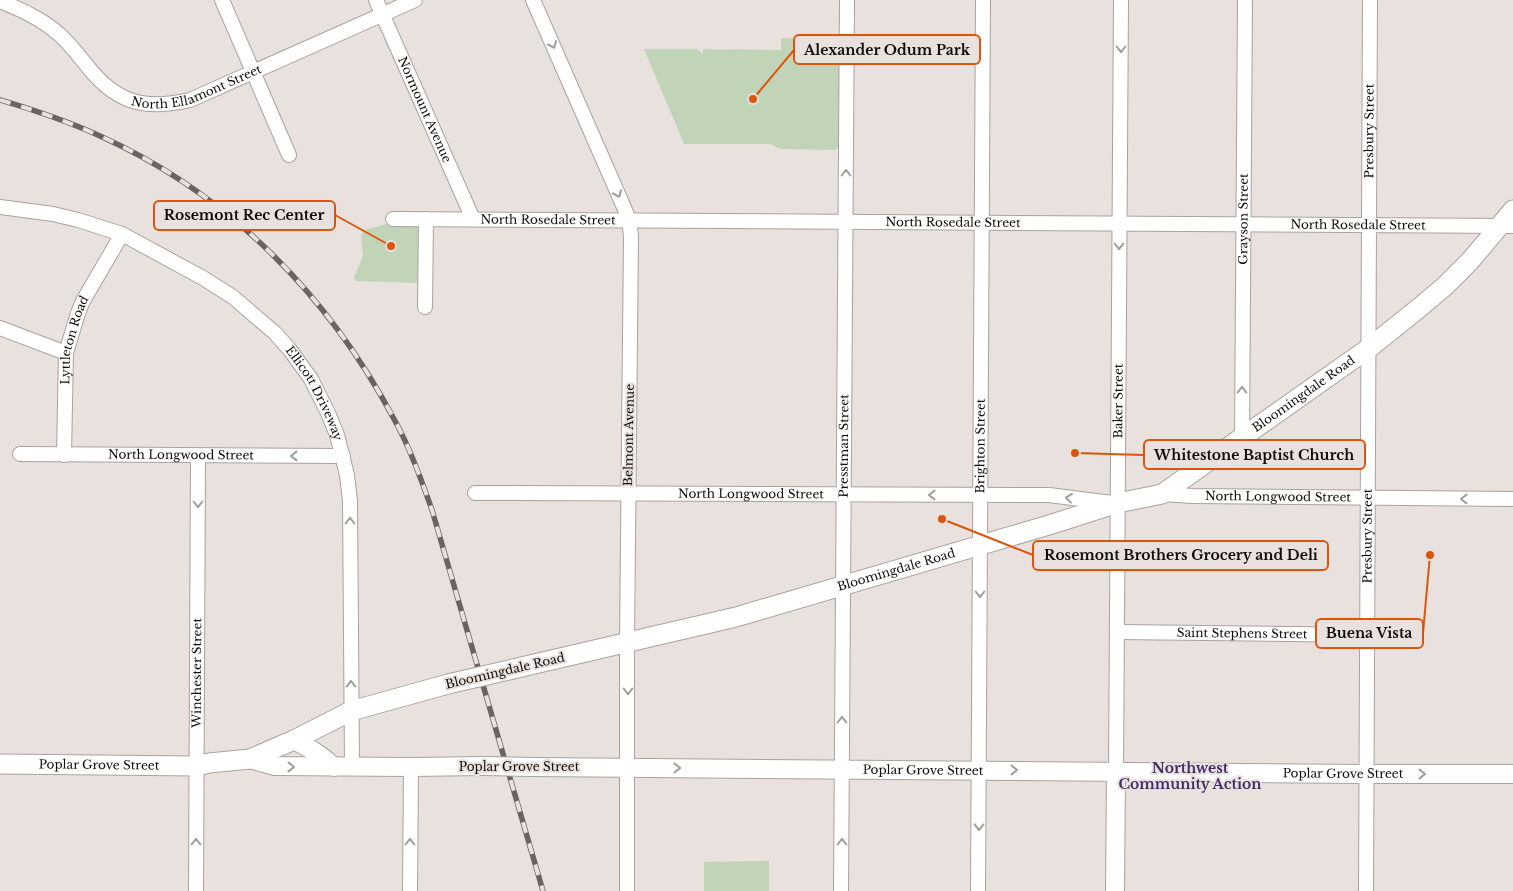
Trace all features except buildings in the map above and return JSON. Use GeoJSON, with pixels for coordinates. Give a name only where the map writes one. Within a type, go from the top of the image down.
{"type":"FeatureCollection","features":[{"type":"Feature","properties":{"kind":"main road","name":"Bloomingdale Road"},"geometry":{"type":"LineString","coordinates":[[197,766],[250,758],[294,740],[351,711],[448,684],[736,617],[981,546],[1118,503],[1162,494],[1369,348],[1445,286],[1506,226],[1513,210]]}},
{"type":"Feature","properties":{"kind":"main road","name":"Poplar Grove Street"},"geometry":{"type":"LineString","coordinates":[[0,764],[197,766]]}},
{"type":"Feature","properties":{"kind":"street"},"geometry":{"type":"LineString","coordinates":[[222,0],[289,154]]}},
{"type":"Feature","properties":{"kind":"street","name":"Normount Avenue"},"geometry":{"type":"LineString","coordinates":[[376,0],[473,219]]}},
{"type":"Feature","properties":{"kind":"street","name":"North Ellamont Street"},"geometry":{"type":"LineString","coordinates":[[0,1],[31,14],[47,24],[61,36],[94,74],[118,94],[131,101],[159,106],[190,100],[415,0]]}},
{"type":"Feature","properties":{"kind":"street","name":"Belmont Avenue"},"geometry":{"type":"LineString","coordinates":[[533,0],[629,220],[632,236],[627,891]]}},
{"type":"Feature","properties":{"kind":"street","name":"Presstman Street"},"geometry":{"type":"LineString","coordinates":[[841,891],[847,0]]}},
{"type":"Feature","properties":{"kind":"street","name":"Brighton Street"},"geometry":{"type":"LineString","coordinates":[[978,891],[983,0]]}},
{"type":"Feature","properties":{"kind":"street","name":"Baker Street"},"geometry":{"type":"LineString","coordinates":[[1115,891],[1121,0]]}},
{"type":"Feature","properties":{"kind":"street","name":"Grayson Street"},"geometry":{"type":"LineString","coordinates":[[1242,439],[1245,0]]}},
{"type":"Feature","properties":{"kind":"street","name":"Presbury Street"},"geometry":{"type":"LineString","coordinates":[[1366,891],[1370,0]]}},
{"type":"Feature","properties":{"kind":"street","name":"Ellicott Driveway"},"geometry":{"type":"LineString","coordinates":[[0,207],[53,214],[122,234],[203,278],[233,298],[275,333],[311,379],[337,435],[343,456],[350,501],[352,767]]}},
{"type":"Feature","properties":{"kind":"street","name":"North Rosedale Street"},"geometry":{"type":"LineString","coordinates":[[393,219],[1506,226]]}},
{"type":"Feature","properties":{"kind":"street"},"geometry":{"type":"LineString","coordinates":[[425,307],[426,219]]}},
{"type":"Feature","properties":{"kind":"street","name":"Lyttleton Road"},"geometry":{"type":"LineString","coordinates":[[64,455],[66,352],[83,301],[122,234]]}},
{"type":"Feature","properties":{"kind":"street"},"geometry":{"type":"LineString","coordinates":[[0,328],[66,352]]}},
{"type":"Feature","properties":{"kind":"street","name":"North Longwood Street"},"geometry":{"type":"LineString","coordinates":[[20,454],[343,456]]}},
{"type":"Feature","properties":{"kind":"street","name":"Winchester Street"},"geometry":{"type":"LineString","coordinates":[[196,891],[198,456]]}},
{"type":"Feature","properties":{"kind":"street","name":"North Longwood Street"},"geometry":{"type":"LineString","coordinates":[[475,493],[1049,495],[1118,503]]}},
{"type":"Feature","properties":{"kind":"street","name":"North Longwood Street"},"geometry":{"type":"LineString","coordinates":[[1162,494],[1193,496],[1513,499]]}},
{"type":"Feature","properties":{"kind":"street","name":"Saint Stephens Street"},"geometry":{"type":"LineString","coordinates":[[1117,632],[1367,635]]}},
{"type":"Feature","properties":{"kind":"street"},"geometry":{"type":"LineString","coordinates":[[294,740],[320,754],[334,767]]}},
{"type":"Feature","properties":{"kind":"street","name":"Poplar Grove Street"},"geometry":{"type":"LineString","coordinates":[[250,758],[275,766],[334,767],[484,766],[1513,774]]}},
{"type":"Feature","properties":{"kind":"street"},"geometry":{"type":"LineString","coordinates":[[410,891],[411,767]]}},
{"type":"Feature","properties":{"kind":"green space"},"geometry":{"type":"Polygon","coordinates":[[[781,38],[841,39],[840,146],[835,150],[781,149],[770,144],[684,144],[644,49],[697,49],[703,54],[703,49],[781,50],[781,38]]]}},
{"type":"Feature","properties":{"kind":"green space"},"geometry":{"type":"Polygon","coordinates":[[[419,223],[418,283],[356,281],[354,277],[363,256],[361,235],[364,230],[386,224],[419,223]]]}},
{"type":"Feature","properties":{"kind":"green space"},"geometry":{"type":"Polygon","coordinates":[[[769,861],[769,891],[704,891],[704,862],[769,861]]]}},
{"type":"Feature","properties":{"kind":"railway"},"geometry":{"type":"LineString","coordinates":[[0,100],[50,116],[100,136],[147,160],[191,187],[232,218],[271,253],[306,290],[368,374],[400,430],[432,510],[543,891]]}},
{"type":"Feature","properties":{"kind":"place","name":"Alexander Odum Park"},"geometry":{"type":"Point","coordinates":[753,99]}},
{"type":"Feature","properties":{"kind":"place","name":"Rosemont Rec Center"},"geometry":{"type":"Point","coordinates":[391,246]}},
{"type":"Feature","properties":{"kind":"place","name":"Whitestone Baptist Church"},"geometry":{"type":"Point","coordinates":[1075,453]}},
{"type":"Feature","properties":{"kind":"place","name":"Rosemont Brothers Grocery and Deli"},"geometry":{"type":"Point","coordinates":[942,519]}},
{"type":"Feature","properties":{"kind":"place","name":"Buena Vista"},"geometry":{"type":"Point","coordinates":[1430,555]}},
{"type":"Feature","properties":{"kind":"district","name":"Northwest Community Action"},"geometry":{"type":"Point","coordinates":[1190,776]}}]}
